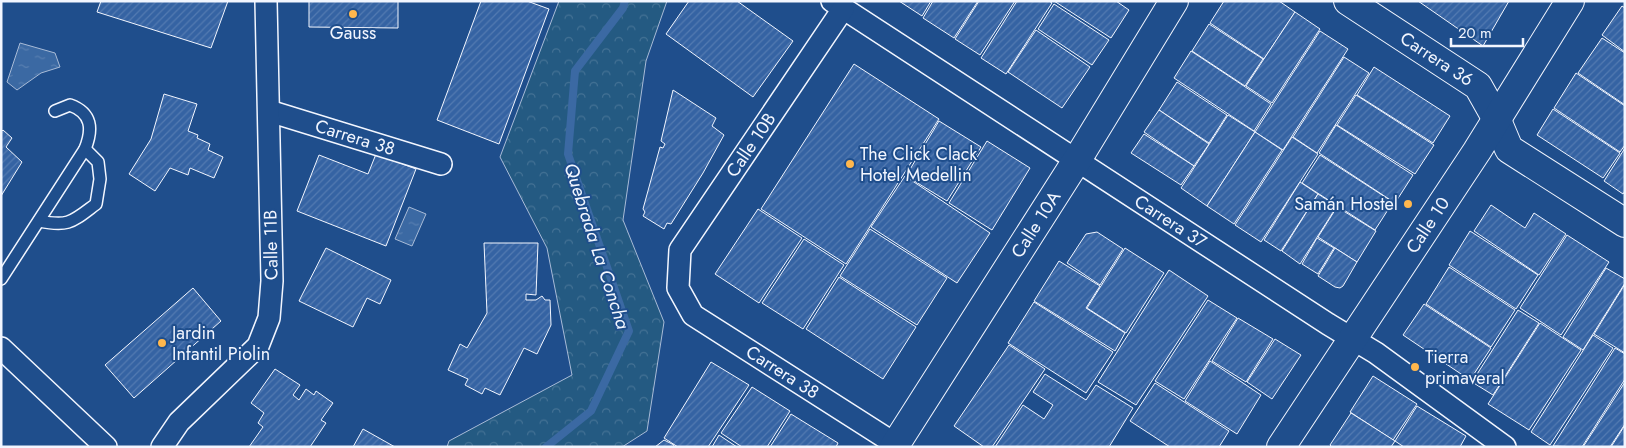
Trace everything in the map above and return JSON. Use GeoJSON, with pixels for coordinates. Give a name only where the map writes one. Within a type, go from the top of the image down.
{"type":"FeatureCollection","features":[{"type":"Feature","properties":{"kind":"main road","name":"Calle 10A"},"geometry":{"type":"LineString","coordinates":[[896,446],[1077,160],[1174,1]]}},
{"type":"Feature","properties":{"kind":"main road","name":"Carrera 36"},"geometry":{"type":"LineString","coordinates":[[1348,1],[1478,86],[1496,118],[1509,149],[1625,223]]}},
{"type":"Feature","properties":{"kind":"main road","name":"Calle 10"},"geometry":{"type":"LineString","coordinates":[[1281,447],[1477,151],[1570,1]]}},
{"type":"Feature","properties":{"kind":"street","name":"Calle 11B"},"geometry":{"type":"LineString","coordinates":[[162,447],[179,422],[258,346],[268,318],[272,281],[266,1]]}},
{"type":"Feature","properties":{"kind":"street","name":"Carrera 37"},"geometry":{"type":"LineString","coordinates":[[837,5],[1376,353],[1501,446]]}},
{"type":"Feature","properties":{"kind":"street","name":"Calle 10B"},"geometry":{"type":"LineString","coordinates":[[678,288],[680,250],[837,5]]}},
{"type":"Feature","properties":{"kind":"street","name":"Carrera 38"},"geometry":{"type":"LineString","coordinates":[[268,111],[441,164]]}},
{"type":"Feature","properties":{"kind":"street","name":"Carrera 38"},"geometry":{"type":"LineString","coordinates":[[678,288],[693,315],[896,446]]}},
{"type":"Feature","properties":{"kind":"street"},"geometry":{"type":"LineString","coordinates":[[1,348],[106,447]]}},
{"type":"Feature","properties":{"kind":"lane"},"geometry":{"type":"LineString","coordinates":[[1,279],[85,149],[90,136],[90,122],[79,109],[70,105],[55,111]]}},
{"type":"Feature","properties":{"kind":"lane"},"geometry":{"type":"LineString","coordinates":[[39,221],[58,224],[67,222],[75,219],[96,204],[100,179],[98,162],[85,149]]}},
{"type":"Feature","properties":{"kind":"green space"},"geometry":{"type":"Polygon","coordinates":[[[559,1],[667,1],[646,61],[623,220],[664,322],[647,431],[622,447],[447,447],[449,441],[572,375],[547,248],[500,157],[559,1]]]}},
{"type":"Feature","properties":{"kind":"water"},"geometry":{"type":"Polygon","coordinates":[[[20,43],[55,53],[60,67],[41,73],[17,90],[7,82],[20,43]]]}},
{"type":"Feature","properties":{"kind":"water"},"geometry":{"type":"Polygon","coordinates":[[[409,207],[426,214],[412,246],[395,239],[409,207]]]}},
{"type":"Feature","properties":{"kind":"building"},"geometry":{"type":"Polygon","coordinates":[[[101,1],[228,1],[211,48],[97,12],[101,1]]]}},
{"type":"Feature","properties":{"kind":"building","name":"Gauss"},"geometry":{"type":"Polygon","coordinates":[[[309,1],[398,1],[398,28],[309,27],[309,1]]]}},
{"type":"Feature","properties":{"kind":"building"},"geometry":{"type":"Polygon","coordinates":[[[481,1],[527,1],[549,9],[499,144],[437,120],[481,1]]]}},
{"type":"Feature","properties":{"kind":"building"},"geometry":{"type":"Polygon","coordinates":[[[689,1],[737,1],[793,41],[753,97],[666,34],[689,1]]]}},
{"type":"Feature","properties":{"kind":"building"},"geometry":{"type":"Polygon","coordinates":[[[899,1],[931,1],[922,16],[899,1]]]}},
{"type":"Feature","properties":{"kind":"building"},"geometry":{"type":"Polygon","coordinates":[[[933,1],[978,1],[954,38],[923,18],[933,1]]]}},
{"type":"Feature","properties":{"kind":"building"},"geometry":{"type":"Polygon","coordinates":[[[979,1],[1015,1],[980,55],[955,39],[979,1]]]}},
{"type":"Feature","properties":{"kind":"building"},"geometry":{"type":"Polygon","coordinates":[[[1017,1],[1049,1],[1052,3],[1006,74],[981,58],[1017,1]]]}},
{"type":"Feature","properties":{"kind":"building"},"geometry":{"type":"Polygon","coordinates":[[[1054,1],[1116,1],[1129,10],[1111,38],[1054,1]]]}},
{"type":"Feature","properties":{"kind":"building"},"geometry":{"type":"Polygon","coordinates":[[[1224,1],[1279,1],[1295,12],[1264,59],[1210,23],[1224,1]]]}},
{"type":"Feature","properties":{"kind":"building"},"geometry":{"type":"Polygon","coordinates":[[[1418,1],[1509,1],[1483,46],[1418,1]]]}},
{"type":"Feature","properties":{"kind":"building"},"geometry":{"type":"Polygon","coordinates":[[[1054,4],[1109,40],[1092,65],[1038,29],[1054,4]]]}},
{"type":"Feature","properties":{"kind":"building"},"geometry":{"type":"Polygon","coordinates":[[[1622,6],[1625,8],[1625,52],[1602,35],[1622,6]]]}},
{"type":"Feature","properties":{"kind":"building"},"geometry":{"type":"Polygon","coordinates":[[[1295,12],[1320,29],[1272,103],[1246,86],[1295,12]]]}},
{"type":"Feature","properties":{"kind":"building"},"geometry":{"type":"Polygon","coordinates":[[[1209,24],[1263,59],[1245,86],[1192,51],[1209,24]]]}},
{"type":"Feature","properties":{"kind":"building"},"geometry":{"type":"Polygon","coordinates":[[[1036,30],[1090,67],[1062,108],[1008,72],[1036,30]]]}},
{"type":"Feature","properties":{"kind":"building"},"geometry":{"type":"Polygon","coordinates":[[[1320,31],[1348,49],[1283,150],[1255,132],[1320,31]]]}},
{"type":"Feature","properties":{"kind":"building"},"geometry":{"type":"Polygon","coordinates":[[[1602,38],[1625,53],[1625,105],[1578,73],[1602,38]]]}},
{"type":"Feature","properties":{"kind":"building"},"geometry":{"type":"Polygon","coordinates":[[[1191,51],[1271,104],[1254,131],[1174,78],[1191,51]]]}},
{"type":"Feature","properties":{"kind":"building"},"geometry":{"type":"Polygon","coordinates":[[[1344,57],[1369,73],[1317,153],[1293,137],[1344,57]]]}},
{"type":"Feature","properties":{"kind":"building","name":"The Click Clack Hotel Medellin"},"geometry":{"type":"Polygon","coordinates":[[[854,64],[939,119],[846,264],[761,209],[854,64]]]}},
{"type":"Feature","properties":{"kind":"building"},"geometry":{"type":"Polygon","coordinates":[[[1374,67],[1450,116],[1433,143],[1357,95],[1374,67]]]}},
{"type":"Feature","properties":{"kind":"building"},"geometry":{"type":"Polygon","coordinates":[[[1576,73],[1625,106],[1625,145],[1620,152],[1554,108],[1576,73]]]}},
{"type":"Feature","properties":{"kind":"building"},"geometry":{"type":"Polygon","coordinates":[[[1177,82],[1227,115],[1209,143],[1159,110],[1177,82]]]}},
{"type":"Feature","properties":{"kind":"building"},"geometry":{"type":"Polygon","coordinates":[[[673,90],[716,118],[712,126],[724,135],[671,224],[667,223],[664,229],[643,216],[645,212],[643,209],[660,147],[663,148],[665,144],[661,141],[673,90]]]}},
{"type":"Feature","properties":{"kind":"building"},"geometry":{"type":"Polygon","coordinates":[[[164,94],[197,104],[188,131],[198,135],[197,138],[210,144],[208,150],[223,157],[214,178],[190,168],[188,175],[170,168],[155,191],[129,174],[151,139],[164,94]]]}},
{"type":"Feature","properties":{"kind":"building"},"geometry":{"type":"Polygon","coordinates":[[[1356,95],[1434,145],[1415,174],[1337,125],[1356,95]]]}},
{"type":"Feature","properties":{"kind":"building"},"geometry":{"type":"Polygon","coordinates":[[[1553,109],[1620,153],[1603,178],[1537,135],[1553,109]]]}},
{"type":"Feature","properties":{"kind":"building"},"geometry":{"type":"Polygon","coordinates":[[[1159,110],[1209,144],[1194,166],[1144,132],[1159,110]]]}},
{"type":"Feature","properties":{"kind":"building"},"geometry":{"type":"Polygon","coordinates":[[[1228,115],[1255,132],[1207,206],[1181,188],[1228,115]]]}},
{"type":"Feature","properties":{"kind":"building"},"geometry":{"type":"Polygon","coordinates":[[[939,121],[981,147],[947,201],[906,176],[939,121]]]}},
{"type":"Feature","properties":{"kind":"building"},"geometry":{"type":"Polygon","coordinates":[[[1336,125],[1413,175],[1395,203],[1319,153],[1336,125]]]}},
{"type":"Feature","properties":{"kind":"building"},"geometry":{"type":"Polygon","coordinates":[[[3,130],[12,138],[6,147],[22,162],[1,196],[1,132],[3,130]]]}},
{"type":"Feature","properties":{"kind":"building"},"geometry":{"type":"Polygon","coordinates":[[[1255,132],[1282,150],[1234,224],[1207,206],[1255,132]]]}},
{"type":"Feature","properties":{"kind":"building"},"geometry":{"type":"Polygon","coordinates":[[[1144,134],[1194,166],[1181,185],[1131,153],[1144,134]]]}},
{"type":"Feature","properties":{"kind":"building"},"geometry":{"type":"Polygon","coordinates":[[[1292,137],[1318,154],[1261,242],[1235,225],[1292,137]]]}},
{"type":"Feature","properties":{"kind":"building"},"geometry":{"type":"Polygon","coordinates":[[[987,141],[1030,168],[992,230],[949,203],[987,141]]]}},
{"type":"Feature","properties":{"kind":"building"},"geometry":{"type":"Polygon","coordinates":[[[1625,148],[1625,191],[1623,194],[1604,181],[1625,148]]]}},
{"type":"Feature","properties":{"kind":"building"},"geometry":{"type":"Polygon","coordinates":[[[376,154],[416,169],[386,246],[297,211],[319,155],[368,174],[376,154]]]}},
{"type":"Feature","properties":{"kind":"building"},"geometry":{"type":"Polygon","coordinates":[[[1320,155],[1393,202],[1375,230],[1302,183],[1320,155]]]}},
{"type":"Feature","properties":{"kind":"building"},"geometry":{"type":"Polygon","coordinates":[[[905,176],[990,233],[957,283],[871,227],[905,176]]]}},
{"type":"Feature","properties":{"kind":"building"},"geometry":{"type":"Polygon","coordinates":[[[1300,182],[1318,194],[1281,251],[1264,240],[1300,182]]]}},
{"type":"Feature","properties":{"kind":"building"},"geometry":{"type":"Polygon","coordinates":[[[1318,194],[1337,206],[1300,264],[1282,251],[1318,194]]]}},
{"type":"Feature","properties":{"kind":"building"},"geometry":{"type":"Polygon","coordinates":[[[1491,205],[1525,228],[1534,213],[1566,234],[1539,275],[1474,231],[1491,205]]]}},
{"type":"Feature","properties":{"kind":"building"},"geometry":{"type":"Polygon","coordinates":[[[1337,207],[1376,231],[1357,262],[1318,237],[1337,207]]]}},
{"type":"Feature","properties":{"kind":"building"},"geometry":{"type":"Polygon","coordinates":[[[758,209],[802,238],[759,303],[715,274],[758,209]]]}},
{"type":"Feature","properties":{"kind":"building"},"geometry":{"type":"Polygon","coordinates":[[[870,229],[947,278],[917,325],[840,276],[870,229]]]}},
{"type":"Feature","properties":{"kind":"building"},"geometry":{"type":"Polygon","coordinates":[[[1470,231],[1538,275],[1516,309],[1449,265],[1470,231]]]}},
{"type":"Feature","properties":{"kind":"building"},"geometry":{"type":"Polygon","coordinates":[[[1097,232],[1123,249],[1100,285],[1067,263],[1086,234],[1097,232]]]}},
{"type":"Feature","properties":{"kind":"building"},"geometry":{"type":"Polygon","coordinates":[[[1567,235],[1609,262],[1561,335],[1520,308],[1567,235]]]}},
{"type":"Feature","properties":{"kind":"building"},"geometry":{"type":"Polygon","coordinates":[[[1317,238],[1334,248],[1318,274],[1302,264],[1317,238]]]}},
{"type":"Feature","properties":{"kind":"building"},"geometry":{"type":"Polygon","coordinates":[[[804,239],[844,265],[803,329],[762,303],[804,239]]]}},
{"type":"Feature","properties":{"kind":"building"},"geometry":{"type":"Polygon","coordinates":[[[484,243],[538,243],[536,295],[526,294],[526,300],[536,300],[542,296],[545,300],[550,300],[551,325],[537,354],[524,348],[500,395],[485,388],[482,394],[465,385],[468,379],[448,370],[460,344],[467,348],[487,313],[484,243]]]}},
{"type":"Feature","properties":{"kind":"building"},"geometry":{"type":"Polygon","coordinates":[[[326,248],[391,280],[380,304],[367,298],[353,327],[299,301],[326,248]]]}},
{"type":"Feature","properties":{"kind":"building"},"geometry":{"type":"Polygon","coordinates":[[[1125,248],[1164,273],[1126,333],[1087,308],[1125,248]]]}},
{"type":"Feature","properties":{"kind":"building"},"geometry":{"type":"Polygon","coordinates":[[[1335,248],[1357,262],[1340,288],[1335,287],[1318,276],[1335,248]]]}},
{"type":"Feature","properties":{"kind":"building"},"geometry":{"type":"Polygon","coordinates":[[[1059,261],[1100,286],[1086,308],[1125,333],[1115,351],[1034,301],[1059,261]]]}},
{"type":"Feature","properties":{"kind":"building"},"geometry":{"type":"Polygon","coordinates":[[[1449,267],[1515,310],[1491,347],[1426,304],[1449,267]]]}},
{"type":"Feature","properties":{"kind":"building"},"geometry":{"type":"Polygon","coordinates":[[[1606,268],[1625,279],[1625,283],[1583,350],[1563,337],[1606,268]]]}},
{"type":"Feature","properties":{"kind":"building"},"geometry":{"type":"Polygon","coordinates":[[[1169,270],[1208,296],[1136,405],[1098,382],[1169,270]]]}},
{"type":"Feature","properties":{"kind":"building"},"geometry":{"type":"Polygon","coordinates":[[[839,277],[916,327],[883,379],[806,329],[839,277]]]}},
{"type":"Feature","properties":{"kind":"building"},"geometry":{"type":"Polygon","coordinates":[[[1625,284],[1625,353],[1594,334],[1625,284]]]}},
{"type":"Feature","properties":{"kind":"building"},"geometry":{"type":"Polygon","coordinates":[[[193,288],[221,321],[134,398],[105,365],[193,288]]]}},
{"type":"Feature","properties":{"kind":"building"},"geometry":{"type":"Polygon","coordinates":[[[1208,300],[1237,318],[1184,399],[1155,381],[1208,300]]]}},
{"type":"Feature","properties":{"kind":"building"},"geometry":{"type":"Polygon","coordinates":[[[1034,302],[1113,352],[1086,393],[1008,343],[1034,302]]]}},
{"type":"Feature","properties":{"kind":"building"},"geometry":{"type":"Polygon","coordinates":[[[1424,304],[1491,348],[1470,380],[1403,335],[1424,304]]]}},
{"type":"Feature","properties":{"kind":"building"},"geometry":{"type":"Polygon","coordinates":[[[1518,310],[1539,323],[1493,395],[1472,382],[1518,310]]]}},
{"type":"Feature","properties":{"kind":"building"},"geometry":{"type":"Polygon","coordinates":[[[1238,318],[1273,339],[1246,382],[1212,361],[1238,318]]]}},
{"type":"Feature","properties":{"kind":"building"},"geometry":{"type":"Polygon","coordinates":[[[1540,323],[1581,350],[1529,430],[1488,404],[1540,323]]]}},
{"type":"Feature","properties":{"kind":"building"},"geometry":{"type":"Polygon","coordinates":[[[1593,335],[1613,348],[1550,445],[1531,432],[1593,335]]]}},
{"type":"Feature","properties":{"kind":"building"},"geometry":{"type":"Polygon","coordinates":[[[1275,339],[1301,355],[1272,399],[1247,382],[1275,339]]]}},
{"type":"Feature","properties":{"kind":"building"},"geometry":{"type":"Polygon","coordinates":[[[1009,345],[1045,369],[992,447],[984,447],[954,426],[1009,345]]]}},
{"type":"Feature","properties":{"kind":"building"},"geometry":{"type":"Polygon","coordinates":[[[1615,348],[1625,354],[1625,379],[1582,447],[1553,446],[1615,348]]]}},
{"type":"Feature","properties":{"kind":"building"},"geometry":{"type":"Polygon","coordinates":[[[1210,361],[1261,395],[1237,434],[1185,401],[1210,361]]]}},
{"type":"Feature","properties":{"kind":"building"},"geometry":{"type":"Polygon","coordinates":[[[711,362],[749,385],[708,447],[678,447],[664,438],[711,362]]]}},
{"type":"Feature","properties":{"kind":"building"},"geometry":{"type":"Polygon","coordinates":[[[275,369],[300,385],[293,395],[299,400],[306,389],[314,395],[316,391],[333,403],[321,420],[326,423],[310,447],[249,447],[263,427],[258,423],[264,413],[251,403],[275,369]]]}},
{"type":"Feature","properties":{"kind":"building"},"geometry":{"type":"Polygon","coordinates":[[[1045,374],[1086,400],[1096,385],[1133,408],[1109,447],[995,447],[1023,405],[1044,419],[1053,405],[1033,392],[1045,374]]]}},
{"type":"Feature","properties":{"kind":"building"},"geometry":{"type":"Polygon","coordinates":[[[1373,376],[1417,404],[1393,440],[1350,412],[1373,376]]]}},
{"type":"Feature","properties":{"kind":"building"},"geometry":{"type":"Polygon","coordinates":[[[1625,382],[1625,424],[1610,447],[1583,447],[1625,382]]]}},
{"type":"Feature","properties":{"kind":"building"},"geometry":{"type":"Polygon","coordinates":[[[1155,383],[1229,431],[1219,447],[1170,447],[1130,421],[1155,383]]]}},
{"type":"Feature","properties":{"kind":"building"},"geometry":{"type":"Polygon","coordinates":[[[752,387],[790,411],[767,447],[742,447],[721,433],[752,387]]]}},
{"type":"Feature","properties":{"kind":"building"},"geometry":{"type":"Polygon","coordinates":[[[1417,406],[1466,436],[1460,447],[1404,447],[1395,441],[1417,406]]]}},
{"type":"Feature","properties":{"kind":"building"},"geometry":{"type":"Polygon","coordinates":[[[1351,413],[1395,441],[1391,447],[1332,447],[1330,445],[1351,413]]]}},
{"type":"Feature","properties":{"kind":"building"},"geometry":{"type":"Polygon","coordinates":[[[791,414],[838,443],[836,447],[770,447],[791,414]]]}},
{"type":"Feature","properties":{"kind":"building"},"geometry":{"type":"Polygon","coordinates":[[[1625,425],[1625,447],[1611,447],[1625,425]]]}},
{"type":"Feature","properties":{"kind":"building"},"geometry":{"type":"Polygon","coordinates":[[[363,429],[395,447],[353,447],[363,429]]]}},
{"type":"Feature","properties":{"kind":"building"},"geometry":{"type":"Polygon","coordinates":[[[719,435],[737,447],[712,447],[719,435]]]}},
{"type":"Feature","properties":{"kind":"building"},"geometry":{"type":"Polygon","coordinates":[[[664,440],[674,445],[673,447],[655,447],[664,440]]]}},
{"type":"Feature","properties":{"kind":"waterway","name":"Quebrada La Concha"},"geometry":{"type":"LineString","coordinates":[[546,447],[591,411],[629,331],[568,154],[575,71],[623,8],[625,1]]}},
{"type":"Feature","properties":{"kind":"place","name":"Gauss"},"geometry":{"type":"Point","coordinates":[353,14]}},
{"type":"Feature","properties":{"kind":"place","name":"The Click Clack Hotel Medellin"},"geometry":{"type":"Point","coordinates":[850,164]}},
{"type":"Feature","properties":{"kind":"place","name":"Samán Hostel"},"geometry":{"type":"Point","coordinates":[1408,204]}},
{"type":"Feature","properties":{"kind":"place","name":"Jardin Infantil Piolin"},"geometry":{"type":"Point","coordinates":[162,343]}},
{"type":"Feature","properties":{"kind":"place","name":"Tierra primaveral"},"geometry":{"type":"Point","coordinates":[1415,367]}}]}
